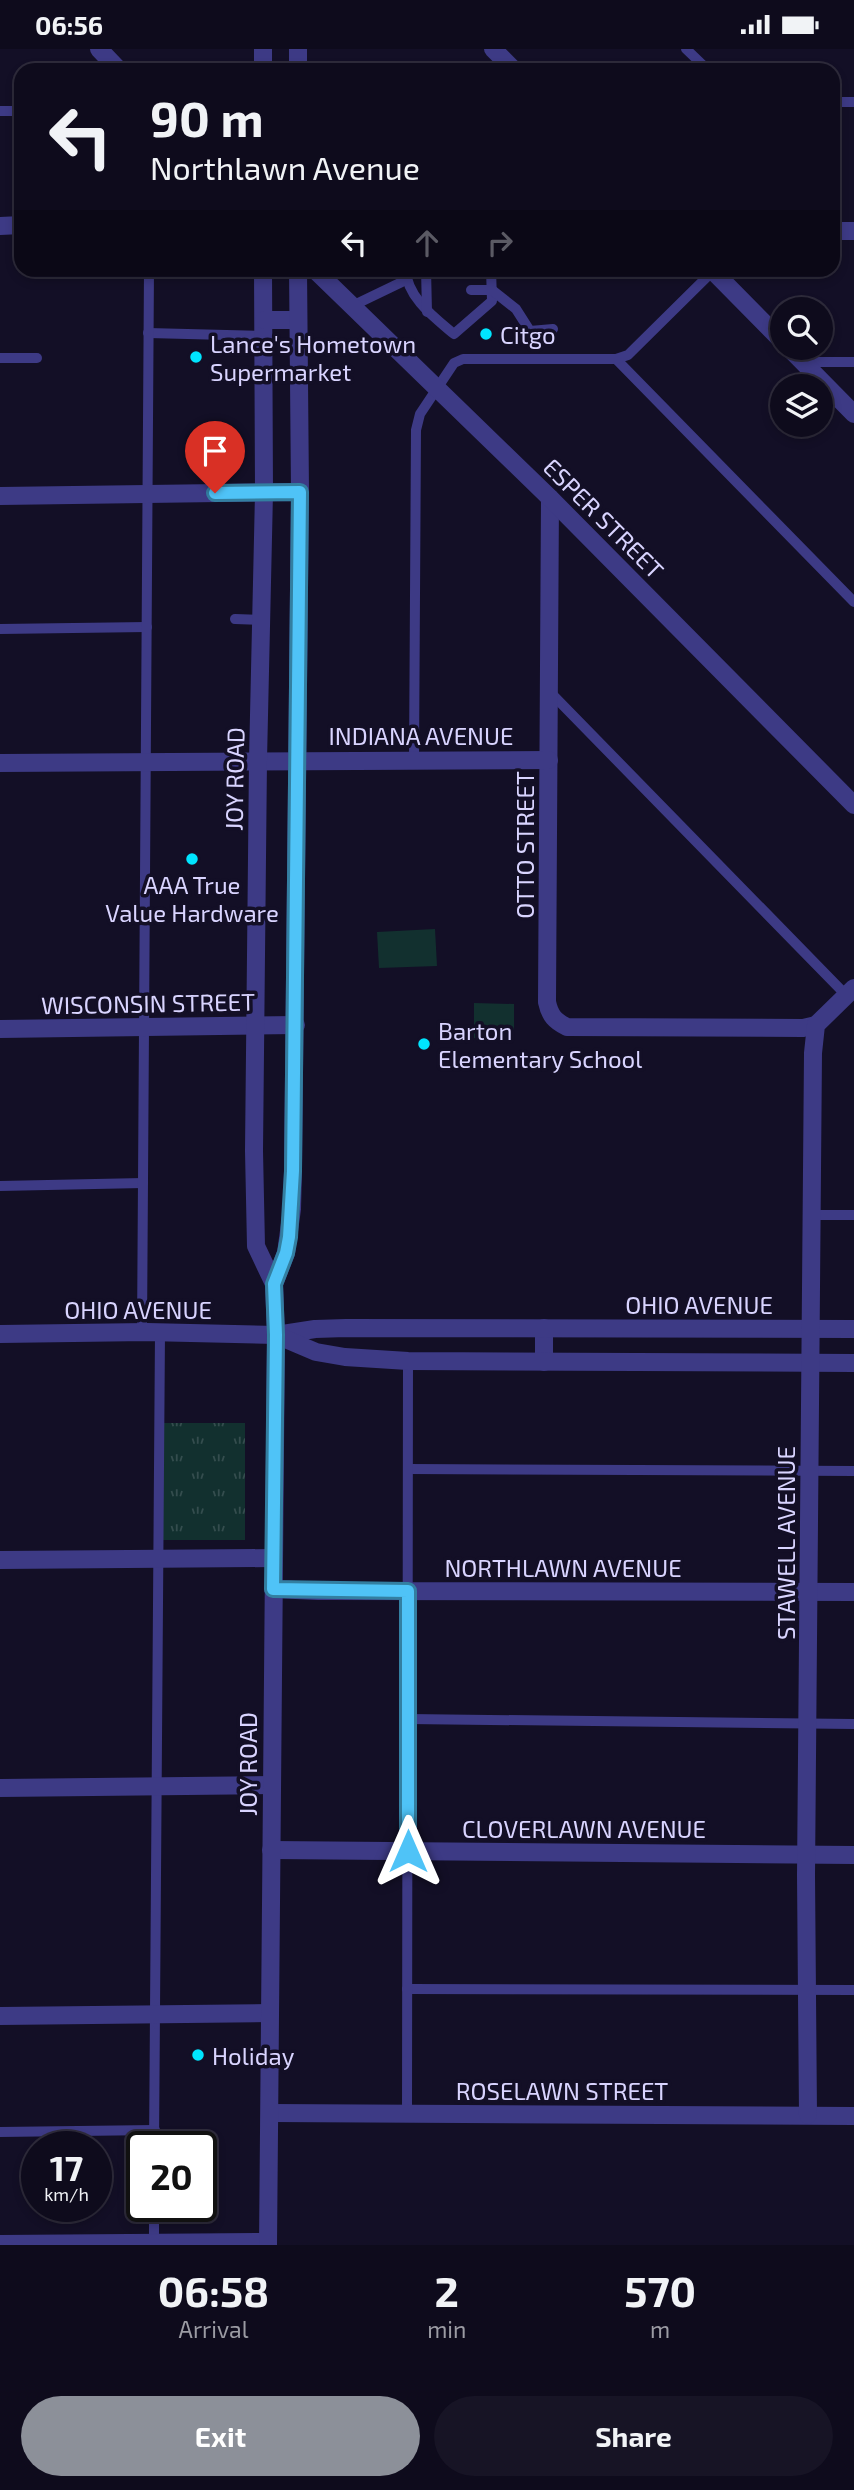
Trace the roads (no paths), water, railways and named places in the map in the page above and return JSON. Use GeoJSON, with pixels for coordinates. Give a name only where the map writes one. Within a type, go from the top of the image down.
{"type":"FeatureCollection","features":[{"type":"Feature","properties":{"kind":"street"},"geometry":{"type":"LineString","coordinates":[[99,49],[112,63]]}},
{"type":"Feature","properties":{"kind":"street"},"geometry":{"type":"LineString","coordinates":[[493,49],[507,63]]}},
{"type":"Feature","properties":{"kind":"street","name":"JOY ROAD"},"geometry":{"type":"LineString","coordinates":[[263,277],[264,493],[254,1150],[256,1246],[274,1284],[276,1335],[268,2243]]}},
{"type":"Feature","properties":{"kind":"street","name":"JOY ROAD"},"geometry":{"type":"LineString","coordinates":[[274,1284],[286,1253],[292,1209],[300,492],[298,277]]}},
{"type":"Feature","properties":{"kind":"street","name":"ESPER STREET"},"geometry":{"type":"LineString","coordinates":[[322,277],[550,498],[854,805]]}},
{"type":"Feature","properties":{"kind":"street"},"geometry":{"type":"LineString","coordinates":[[719,277],[770,329]]}},
{"type":"Feature","properties":{"kind":"street"},"geometry":{"type":"LineString","coordinates":[[264,328],[298,320]]}},
{"type":"Feature","properties":{"kind":"street"},"geometry":{"type":"LineString","coordinates":[[803,362],[854,414]]}},
{"type":"Feature","properties":{"kind":"street"},"geometry":{"type":"LineString","coordinates":[[0,496],[300,492]]}},
{"type":"Feature","properties":{"kind":"street","name":"OTTO STREET"},"geometry":{"type":"LineString","coordinates":[[550,498],[547,1003],[550,1014],[556,1022],[568,1027],[803,1028],[816,1025]]}},
{"type":"Feature","properties":{"kind":"street","name":"INDIANA AVENUE"},"geometry":{"type":"LineString","coordinates":[[0,762],[549,760]]}},
{"type":"Feature","properties":{"kind":"street"},"geometry":{"type":"LineString","coordinates":[[816,1025],[850,992]]}},
{"type":"Feature","properties":{"kind":"street","name":"WISCONSIN STREET"},"geometry":{"type":"LineString","coordinates":[[0,1029],[296,1025]]}},
{"type":"Feature","properties":{"kind":"street","name":"STAWELL AVENUE"},"geometry":{"type":"LineString","coordinates":[[808,2115],[810,1363],[813,1053],[816,1025]]}},
{"type":"Feature","properties":{"kind":"street","name":"OHIO AVENUE"},"geometry":{"type":"LineString","coordinates":[[0,1335],[142,1332],[276,1335],[314,1329],[346,1328],[854,1329]]}},
{"type":"Feature","properties":{"kind":"street"},"geometry":{"type":"LineString","coordinates":[[544,1328],[544,1362]]}},
{"type":"Feature","properties":{"kind":"street","name":"OHIO AVENUE"},"geometry":{"type":"LineString","coordinates":[[276,1335],[317,1352],[345,1357],[408,1361],[854,1363]]}},
{"type":"Feature","properties":{"kind":"street"},"geometry":{"type":"LineString","coordinates":[[0,1560],[273,1558]]}},
{"type":"Feature","properties":{"kind":"street","name":"NORTHLAWN AVENUE"},"geometry":{"type":"LineString","coordinates":[[273,1589],[854,1592]]}},
{"type":"Feature","properties":{"kind":"street"},"geometry":{"type":"LineString","coordinates":[[0,1788],[272,1785]]}},
{"type":"Feature","properties":{"kind":"street","name":"CLOVERLAWN AVENUE"},"geometry":{"type":"LineString","coordinates":[[271,1850],[854,1855]]}},
{"type":"Feature","properties":{"kind":"street"},"geometry":{"type":"LineString","coordinates":[[0,2016],[271,2013]]}},
{"type":"Feature","properties":{"kind":"street","name":"ROSELAWN STREET"},"geometry":{"type":"LineString","coordinates":[[270,2113],[854,2116]]}},
{"type":"Feature","properties":{"kind":"street"},"geometry":{"type":"LineString","coordinates":[[0,2244],[268,2243]]}},
{"type":"Feature","properties":{"kind":"lane"},"geometry":{"type":"LineString","coordinates":[[686,49],[701,63]]}},
{"type":"Feature","properties":{"kind":"lane"},"geometry":{"type":"LineString","coordinates":[[142,1332],[149,620],[149,277]]}},
{"type":"Feature","properties":{"kind":"lane"},"geometry":{"type":"LineString","coordinates":[[352,306],[403,277]]}},
{"type":"Feature","properties":{"kind":"lane"},"geometry":{"type":"LineString","coordinates":[[407,277],[427,312],[454,334],[492,300],[491,277]]}},
{"type":"Feature","properties":{"kind":"lane"},"geometry":{"type":"LineString","coordinates":[[427,312],[432,290],[428,277]]}},
{"type":"Feature","properties":{"kind":"lane"},"geometry":{"type":"LineString","coordinates":[[414,760],[416,430],[419,414],[454,363],[463,359],[617,359],[628,355],[705,277]]}},
{"type":"Feature","properties":{"kind":"lane"},"geometry":{"type":"LineString","coordinates":[[471,290],[492,290],[516,309],[530,331],[553,329]]}},
{"type":"Feature","properties":{"kind":"lane"},"geometry":{"type":"LineString","coordinates":[[148,333],[264,328]]}},
{"type":"Feature","properties":{"kind":"lane"},"geometry":{"type":"LineString","coordinates":[[0,358],[37,358]]}},
{"type":"Feature","properties":{"kind":"lane"},"geometry":{"type":"LineString","coordinates":[[617,359],[854,602]]}},
{"type":"Feature","properties":{"kind":"lane"},"geometry":{"type":"LineString","coordinates":[[803,362],[854,362]]}},
{"type":"Feature","properties":{"kind":"lane"},"geometry":{"type":"LineString","coordinates":[[235,619],[261,621]]}},
{"type":"Feature","properties":{"kind":"lane"},"geometry":{"type":"LineString","coordinates":[[0,629],[149,620]]}},
{"type":"Feature","properties":{"kind":"lane"},"geometry":{"type":"LineString","coordinates":[[548,691],[850,992]]}},
{"type":"Feature","properties":{"kind":"lane"},"geometry":{"type":"LineString","coordinates":[[0,1186],[143,1183]]}},
{"type":"Feature","properties":{"kind":"lane"},"geometry":{"type":"LineString","coordinates":[[812,1215],[854,1215]]}},
{"type":"Feature","properties":{"kind":"lane"},"geometry":{"type":"LineString","coordinates":[[0,2132],[155,2130],[160,1332]]}},
{"type":"Feature","properties":{"kind":"lane"},"geometry":{"type":"LineString","coordinates":[[407,2114],[408,1361]]}},
{"type":"Feature","properties":{"kind":"lane"},"geometry":{"type":"LineString","coordinates":[[408,1469],[854,1471]]}},
{"type":"Feature","properties":{"kind":"lane"},"geometry":{"type":"LineString","coordinates":[[408,1719],[854,1724]]}},
{"type":"Feature","properties":{"kind":"lane"},"geometry":{"type":"LineString","coordinates":[[407,1989],[854,1990]]}},
{"type":"Feature","properties":{"kind":"lane"},"geometry":{"type":"LineString","coordinates":[[154,2222],[154,2243]]}},
{"type":"Feature","properties":{"kind":"place","name":"Citgo"},"geometry":{"type":"Point","coordinates":[486,334]}},
{"type":"Feature","properties":{"kind":"place","name":"Lance's Hometown Supermarket"},"geometry":{"type":"Point","coordinates":[196,357]}},
{"type":"Feature","properties":{"kind":"place","name":"AAA True Value Hardware"},"geometry":{"type":"Point","coordinates":[192,859]}},
{"type":"Feature","properties":{"kind":"place","name":"Barton Elementary School"},"geometry":{"type":"Point","coordinates":[424,1044]}},
{"type":"Feature","properties":{"kind":"place","name":"Holiday"},"geometry":{"type":"Point","coordinates":[198,2055]}}]}
